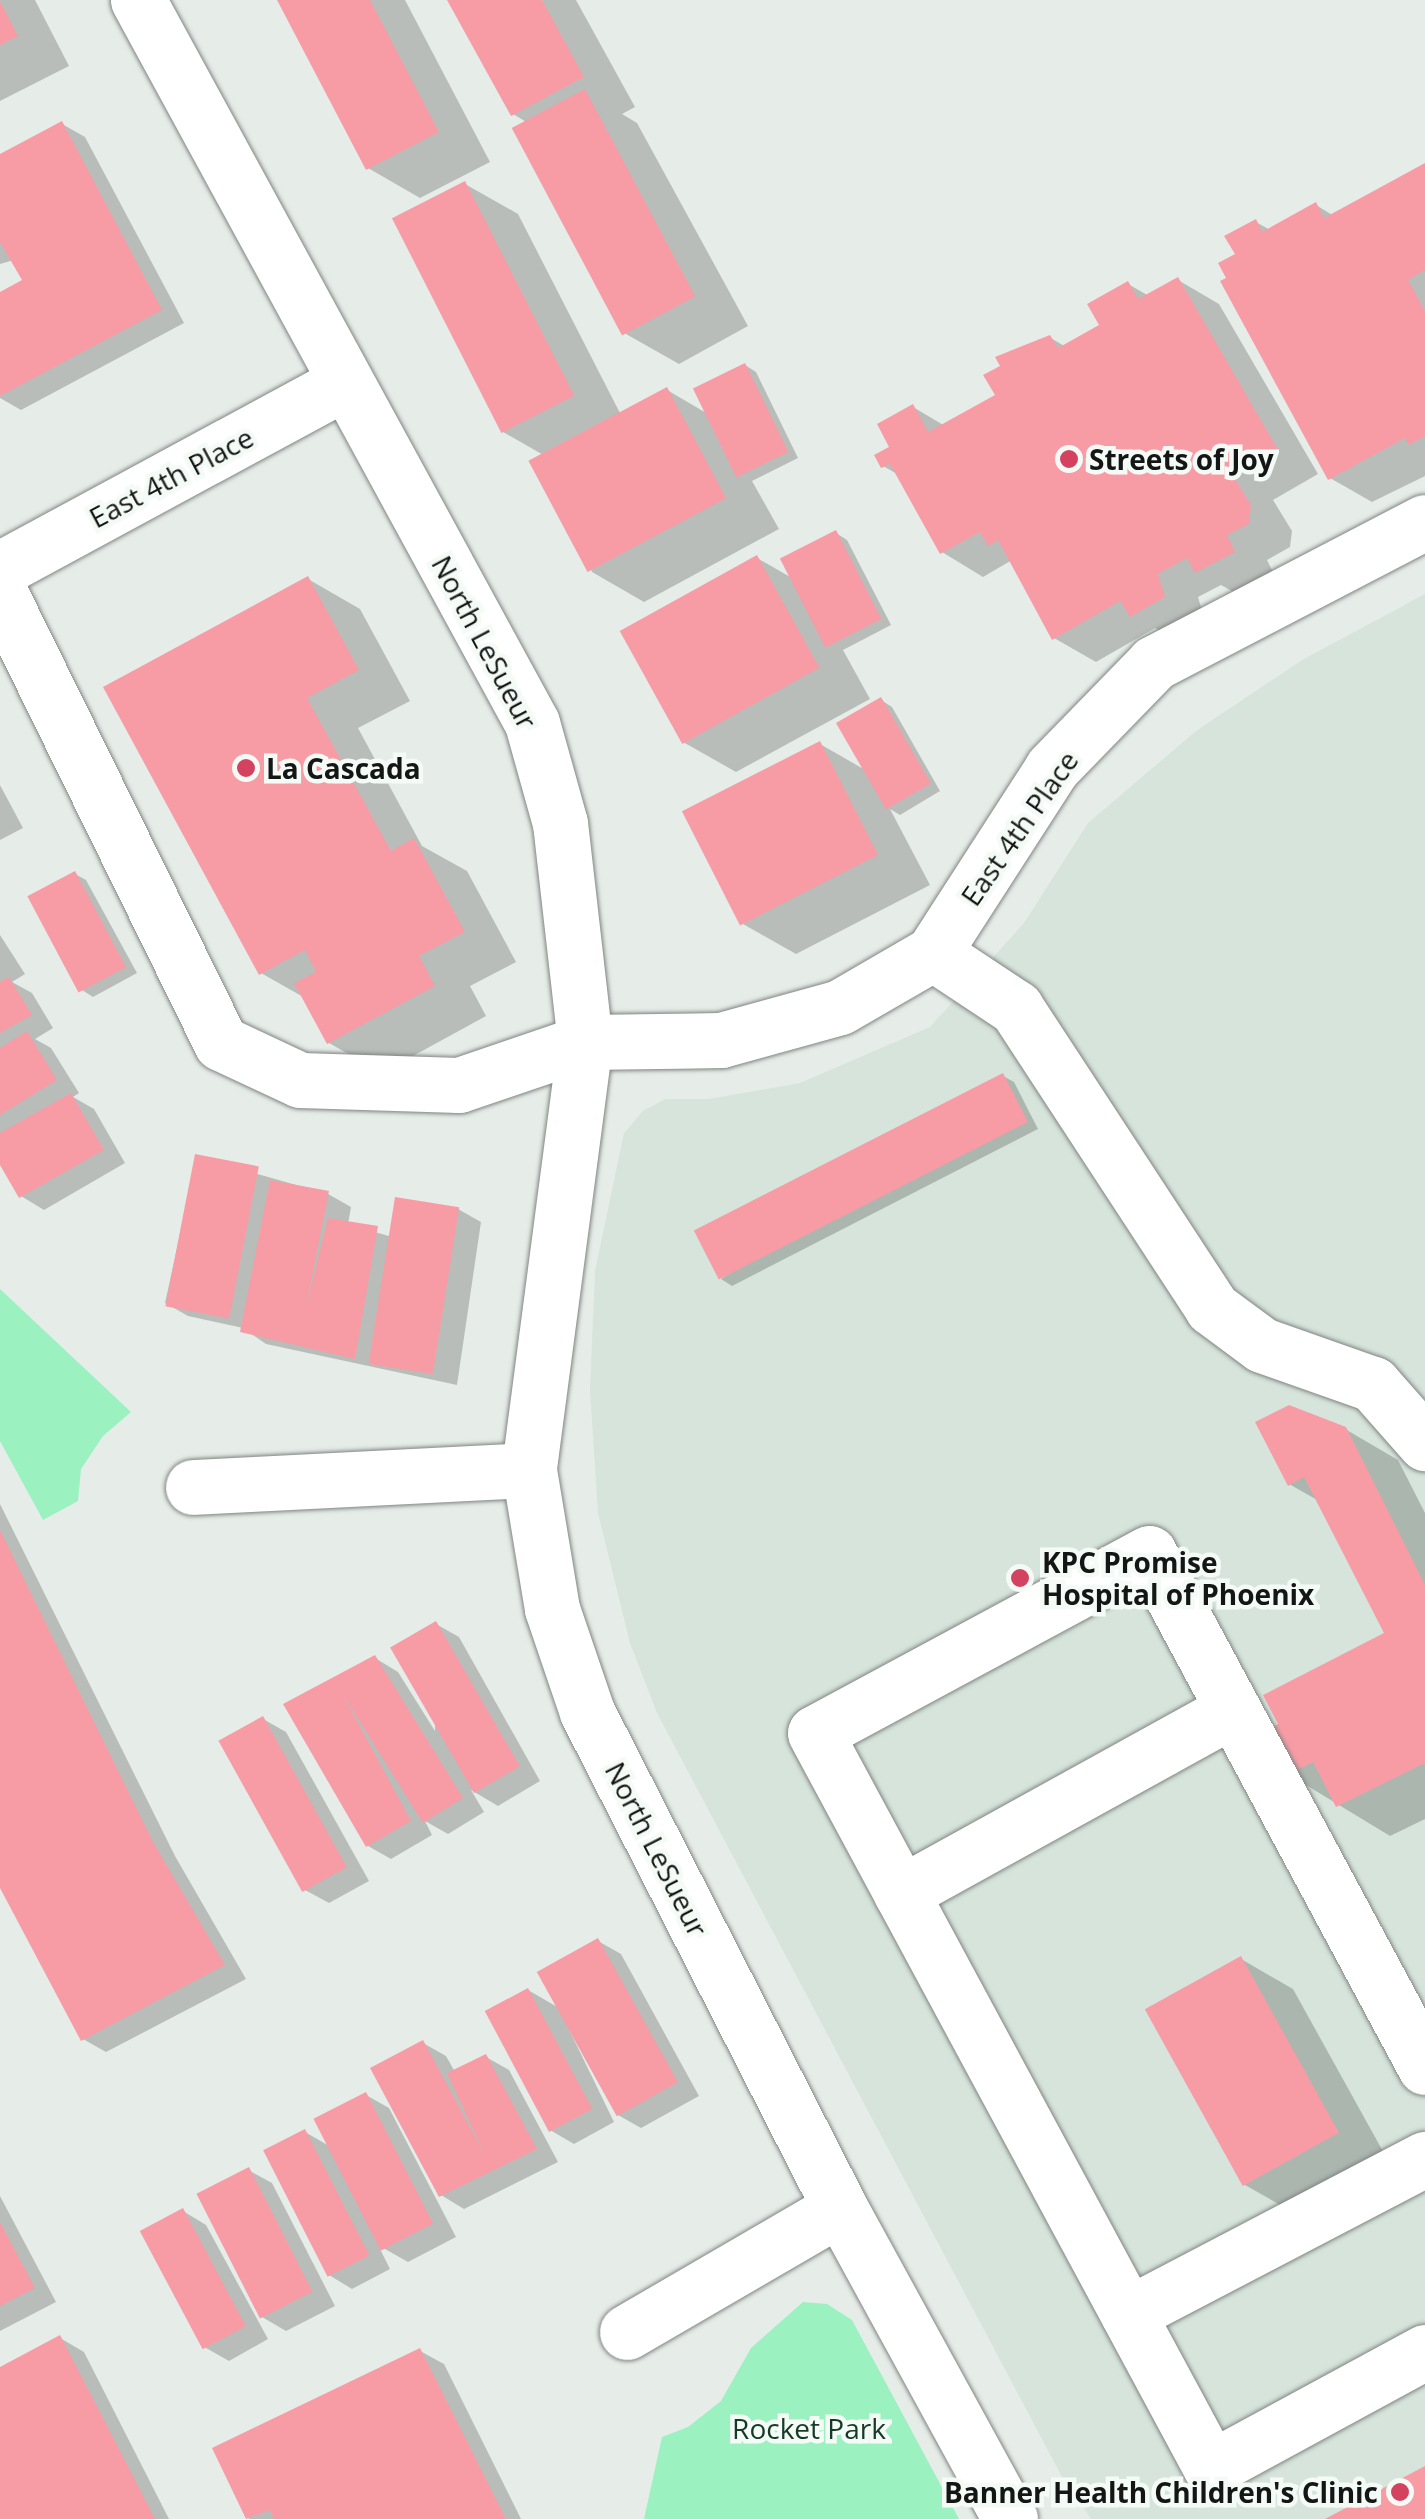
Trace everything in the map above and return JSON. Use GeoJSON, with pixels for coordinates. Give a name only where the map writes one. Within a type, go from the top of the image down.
{"type":"FeatureCollection","features":[{"type":"Feature","properties":{"kind":"street","name":"North LeSueur"},"geometry":{"type":"LineString","coordinates":[[138,0],[342,384],[532,722],[560,823],[585,1042],[529,1470],[552,1609],[587,1712],[840,2208],[1010,2519]]}},
{"type":"Feature","properties":{"kind":"street","name":"East 4th Place"},"geometry":{"type":"LineString","coordinates":[[0,569],[342,384]]}},
{"type":"Feature","properties":{"kind":"street","name":"East 4th Place"},"geometry":{"type":"LineString","coordinates":[[0,593],[221,1044],[300,1080],[459,1085],[585,1042],[721,1040],[840,1007],[934,953],[1052,768],[1154,663],[1425,522]]}},
{"type":"Feature","properties":{"kind":"street"},"geometry":{"type":"LineString","coordinates":[[934,953],[1016,1008],[1212,1308],[1262,1345],[1373,1384],[1425,1442]]}},
{"type":"Feature","properties":{"kind":"street"},"geometry":{"type":"LineString","coordinates":[[194,1488],[529,1470]]}},
{"type":"Feature","properties":{"kind":"street"},"geometry":{"type":"LineString","coordinates":[[1425,2067],[1148,1553],[815,1732],[1210,2468],[1425,2352]]}},
{"type":"Feature","properties":{"kind":"street"},"geometry":{"type":"LineString","coordinates":[[901,1893],[1233,1710]]}},
{"type":"Feature","properties":{"kind":"street"},"geometry":{"type":"LineString","coordinates":[[1128,2314],[1425,2160]]}},
{"type":"Feature","properties":{"kind":"street"},"geometry":{"type":"LineString","coordinates":[[627,2332],[840,2208]]}},
{"type":"Feature","properties":{"kind":"shaded area","name":"KPC Promise Hospital of Phoenix"},"geometry":{"type":"Polygon","coordinates":[[[1425,594],[1425,2519],[1091,2519],[1061,2475],[657,1713],[630,1643],[598,1513],[590,1390],[595,1271],[624,1133],[643,1111],[665,1099],[709,1099],[800,1083],[930,1027],[1024,923],[1088,823],[1196,731],[1302,660],[1425,594]]]}},
{"type":"Feature","properties":{"kind":"green space"},"geometry":{"type":"Polygon","coordinates":[[[0,1289],[131,1412],[103,1436],[81,1469],[78,1501],[43,1520],[0,1441],[0,1289]]]}},
{"type":"Feature","properties":{"kind":"green space","name":"Rocket Park"},"geometry":{"type":"Polygon","coordinates":[[[803,2302],[827,2304],[852,2320],[959,2519],[644,2519],[662,2437],[688,2427],[721,2401],[751,2348],[803,2302]]]}},
{"type":"Feature","properties":{"kind":"building"},"geometry":{"type":"Polygon","coordinates":[[[277,0],[370,0],[439,132],[366,170],[277,0]]]}},
{"type":"Feature","properties":{"kind":"building"},"geometry":{"type":"Polygon","coordinates":[[[447,0],[542,0],[584,77],[511,116],[447,0]]]}},
{"type":"Feature","properties":{"kind":"building"},"geometry":{"type":"Polygon","coordinates":[[[0,1],[18,36],[0,45],[0,1]]]}},
{"type":"Feature","properties":{"kind":"building"},"geometry":{"type":"Polygon","coordinates":[[[585,89],[695,296],[622,335],[512,128],[585,89]]]}},
{"type":"Feature","properties":{"kind":"building"},"geometry":{"type":"Polygon","coordinates":[[[62,121],[162,310],[0,396],[0,292],[22,280],[0,242],[0,154],[62,121]]]}},
{"type":"Feature","properties":{"kind":"building"},"geometry":{"type":"Polygon","coordinates":[[[1425,163],[1425,270],[1408,280],[1425,311],[1425,436],[1409,445],[1405,438],[1328,480],[1220,281],[1226,278],[1218,263],[1235,254],[1224,236],[1256,219],[1262,232],[1316,202],[1324,218],[1425,163]]]}},
{"type":"Feature","properties":{"kind":"building"},"geometry":{"type":"Polygon","coordinates":[[[465,181],[574,396],[501,433],[392,218],[465,181]]]}},
{"type":"Feature","properties":{"kind":"building","name":"Streets of Joy"},"geometry":{"type":"Polygon","coordinates":[[[1178,277],[1278,450],[1233,476],[1251,505],[1249,524],[1227,535],[1235,552],[1195,573],[1187,558],[1158,574],[1165,597],[1130,617],[1120,601],[1052,640],[998,540],[988,546],[980,532],[940,554],[890,464],[881,468],[874,455],[889,447],[877,424],[913,404],[928,432],[995,395],[983,375],[1000,366],[995,357],[1050,335],[1058,348],[1099,325],[1087,304],[1128,281],[1138,299],[1178,277]]]}},
{"type":"Feature","properties":{"kind":"building"},"geometry":{"type":"Polygon","coordinates":[[[745,363],[788,452],[736,477],[693,388],[745,363]]]}},
{"type":"Feature","properties":{"kind":"building"},"geometry":{"type":"Polygon","coordinates":[[[667,387],[726,498],[588,572],[528,461],[667,387]]]}},
{"type":"Feature","properties":{"kind":"building"},"geometry":{"type":"Polygon","coordinates":[[[836,530],[881,619],[825,648],[780,559],[836,530]]]}},
{"type":"Feature","properties":{"kind":"building"},"geometry":{"type":"Polygon","coordinates":[[[757,555],[820,668],[682,744],[620,631],[757,555]]]}},
{"type":"Feature","properties":{"kind":"building","name":"La Cascada"},"geometry":{"type":"Polygon","coordinates":[[[308,576],[359,670],[307,698],[391,851],[414,838],[465,932],[419,956],[435,986],[327,1044],[294,983],[316,972],[305,950],[259,975],[103,687],[308,576]]]}},
{"type":"Feature","properties":{"kind":"building"},"geometry":{"type":"Polygon","coordinates":[[[881,697],[931,784],[886,810],[836,723],[881,697]]]}},
{"type":"Feature","properties":{"kind":"building"},"geometry":{"type":"Polygon","coordinates":[[[820,741],[878,855],[740,925],[682,811],[820,741]]]}},
{"type":"Feature","properties":{"kind":"building"},"geometry":{"type":"Polygon","coordinates":[[[75,871],[126,967],[78,993],[27,896],[75,871]]]}},
{"type":"Feature","properties":{"kind":"building"},"geometry":{"type":"Polygon","coordinates":[[[9,977],[32,1015],[0,1033],[0,982],[9,977]]]}},
{"type":"Feature","properties":{"kind":"building"},"geometry":{"type":"Polygon","coordinates":[[[27,1031],[57,1080],[0,1115],[0,1048],[27,1031]]]}},
{"type":"Feature","properties":{"kind":"building"},"geometry":{"type":"Polygon","coordinates":[[[1003,1073],[1028,1122],[719,1280],[694,1231],[1003,1073]]]}},
{"type":"Feature","properties":{"kind":"building"},"geometry":{"type":"Polygon","coordinates":[[[71,1093],[104,1150],[19,1198],[0,1165],[0,1133],[71,1093]]]}},
{"type":"Feature","properties":{"kind":"building"},"geometry":{"type":"Polygon","coordinates":[[[195,1154],[259,1166],[229,1319],[165,1306],[195,1154]]]}},
{"type":"Feature","properties":{"kind":"building"},"geometry":{"type":"Polygon","coordinates":[[[270,1180],[329,1191],[306,1307],[328,1218],[378,1226],[355,1359],[240,1332],[270,1180]]]}},
{"type":"Feature","properties":{"kind":"building"},"geometry":{"type":"Polygon","coordinates":[[[395,1197],[459,1207],[433,1374],[369,1364],[395,1197]]]}},
{"type":"Feature","properties":{"kind":"building"},"geometry":{"type":"Polygon","coordinates":[[[1289,1405],[1346,1427],[1425,1585],[1425,1763],[1336,1807],[1313,1762],[1286,1776],[1263,1732],[1278,1724],[1263,1695],[1384,1633],[1304,1477],[1288,1486],[1255,1422],[1289,1405]]]}},
{"type":"Feature","properties":{"kind":"building"},"geometry":{"type":"Polygon","coordinates":[[[0,1530],[152,1840],[225,1965],[81,2041],[0,1888],[0,1530]]]}},
{"type":"Feature","properties":{"kind":"building"},"geometry":{"type":"Polygon","coordinates":[[[436,1621],[520,1766],[474,1793],[390,1648],[436,1621]]]}},
{"type":"Feature","properties":{"kind":"building"},"geometry":{"type":"Polygon","coordinates":[[[375,1655],[463,1798],[423,1823],[342,1693],[411,1821],[366,1847],[283,1704],[375,1655]]]}},
{"type":"Feature","properties":{"kind":"building"},"geometry":{"type":"Polygon","coordinates":[[[263,1716],[347,1867],[302,1892],[218,1741],[263,1716]]]}},
{"type":"Feature","properties":{"kind":"building"},"geometry":{"type":"Polygon","coordinates":[[[598,1938],[678,2082],[617,2116],[537,1972],[598,1938]]]}},
{"type":"Feature","properties":{"kind":"building"},"geometry":{"type":"Polygon","coordinates":[[[1241,1956],[1339,2133],[1243,2186],[1145,2009],[1241,1956]]]}},
{"type":"Feature","properties":{"kind":"building"},"geometry":{"type":"Polygon","coordinates":[[[528,1988],[592,2109],[549,2132],[485,2011],[528,1988]]]}},
{"type":"Feature","properties":{"kind":"building"},"geometry":{"type":"Polygon","coordinates":[[[423,2040],[484,2153],[447,2073],[486,2054],[537,2149],[439,2197],[370,2068],[423,2040]]]}},
{"type":"Feature","properties":{"kind":"building"},"geometry":{"type":"Polygon","coordinates":[[[366,2092],[433,2224],[381,2251],[313,2119],[366,2092]]]}},
{"type":"Feature","properties":{"kind":"building"},"geometry":{"type":"Polygon","coordinates":[[[305,2129],[369,2256],[328,2277],[263,2150],[305,2129]]]}},
{"type":"Feature","properties":{"kind":"building"},"geometry":{"type":"Polygon","coordinates":[[[249,2167],[313,2292],[260,2319],[196,2194],[249,2167]]]}},
{"type":"Feature","properties":{"kind":"building"},"geometry":{"type":"Polygon","coordinates":[[[183,2208],[246,2326],[203,2349],[140,2231],[183,2208]]]}},
{"type":"Feature","properties":{"kind":"building"},"geometry":{"type":"Polygon","coordinates":[[[0,2222],[35,2288],[0,2306],[0,2222]]]}},
{"type":"Feature","properties":{"kind":"building"},"geometry":{"type":"Polygon","coordinates":[[[60,2335],[155,2519],[0,2519],[0,2367],[60,2335]]]}},
{"type":"Feature","properties":{"kind":"building"},"geometry":{"type":"Polygon","coordinates":[[[420,2348],[506,2519],[274,2519],[270,2510],[246,2519],[212,2448],[420,2348]]]}},
{"type":"Feature","properties":{"kind":"building","name":"Banner Health Children's Clinic"},"geometry":{"type":"Polygon","coordinates":[[[1425,2466],[1425,2519],[1325,2519],[1425,2466]]]}},
{"type":"Feature","properties":{"kind":"place","name":"Streets of Joy"},"geometry":{"type":"Point","coordinates":[1069,459]}},
{"type":"Feature","properties":{"kind":"place","name":"La Cascada"},"geometry":{"type":"Point","coordinates":[246,768]}},
{"type":"Feature","properties":{"kind":"place","name":"KPC Promise Hospital of Phoenix"},"geometry":{"type":"Point","coordinates":[1020,1578]}},
{"type":"Feature","properties":{"kind":"place","name":"Banner Health Children's Clinic"},"geometry":{"type":"Point","coordinates":[1400,2492]}}]}
